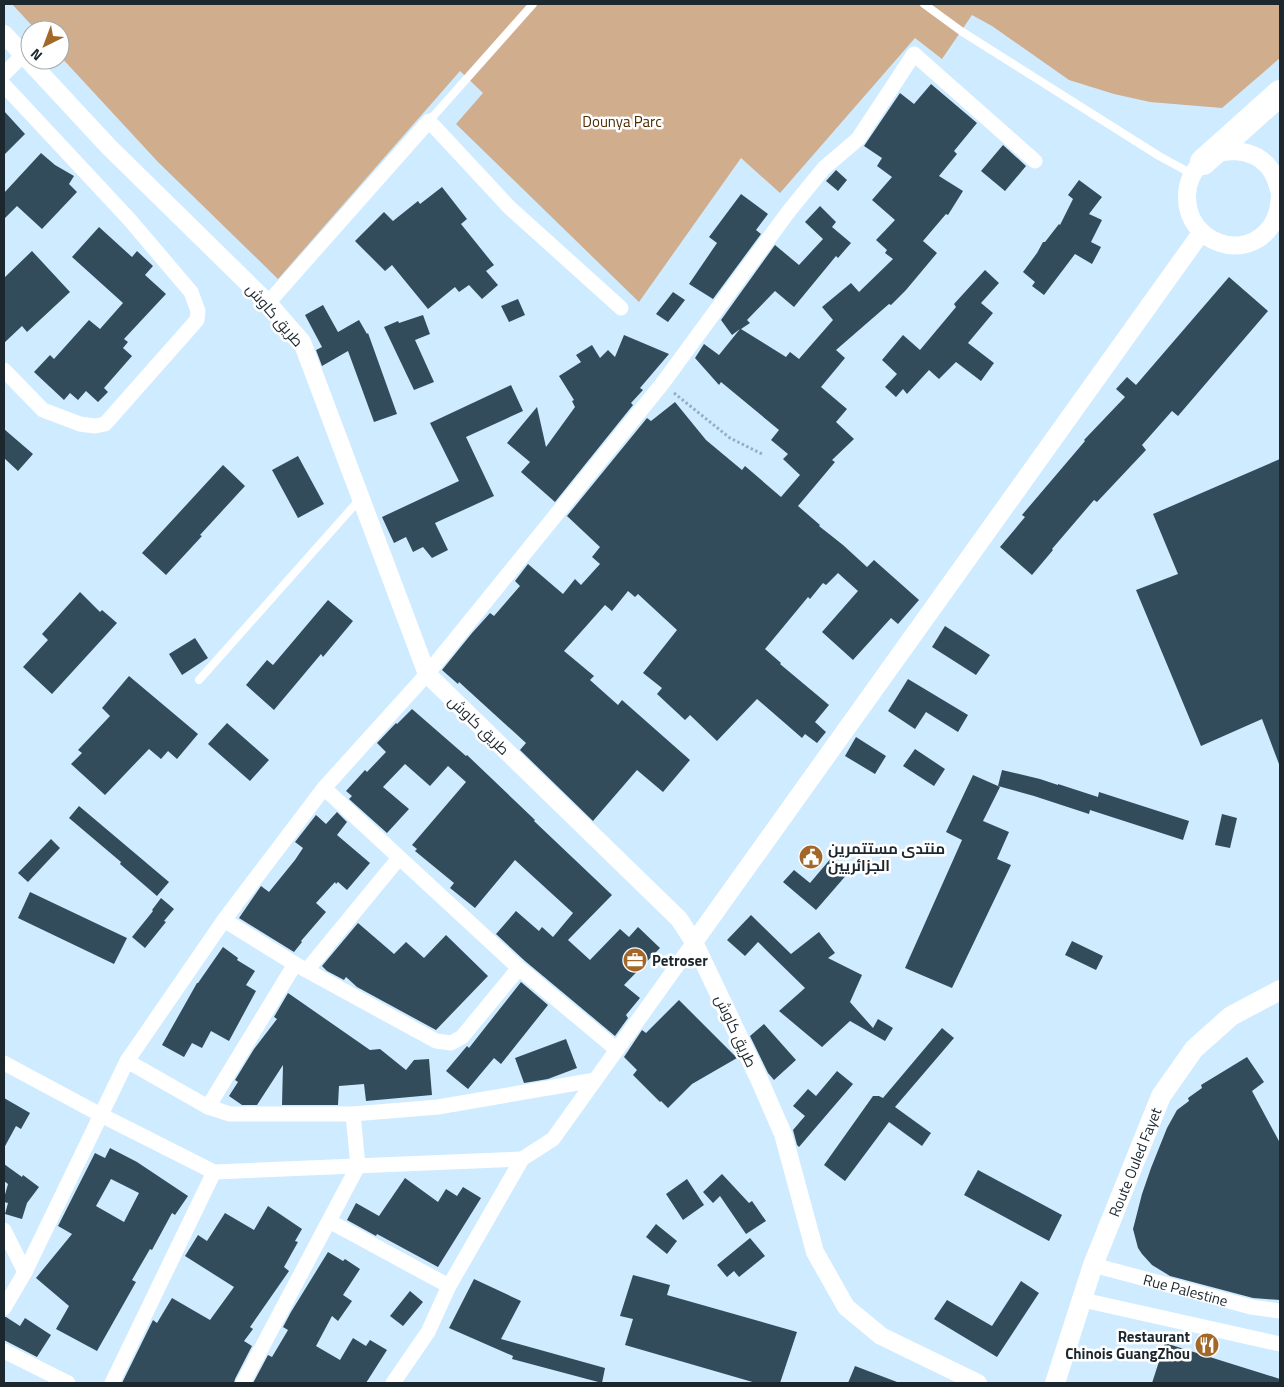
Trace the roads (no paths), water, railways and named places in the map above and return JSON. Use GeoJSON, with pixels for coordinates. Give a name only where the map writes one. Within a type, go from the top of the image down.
{"type":"FeatureCollection","features":[{"type":"Feature","properties":{"kind":"highway"},"geometry":{"type":"LineString","coordinates":[[1197,168],[1280,93]]}},
{"type":"Feature","properties":{"kind":"main road","name":"Route Ouled Fayet"},"geometry":{"type":"LineString","coordinates":[[1055,1383],[1093,1265],[1161,1096],[1194,1049],[1216,1029],[1231,1016],[1280,990]]}},
{"type":"Feature","properties":{"kind":"street","name":"طريق كاوش"},"geometry":{"type":"LineString","coordinates":[[4,34],[20,52]]}},
{"type":"Feature","properties":{"kind":"street"},"geometry":{"type":"LineString","coordinates":[[4,1308],[25,1272],[127,1061],[224,920],[324,788],[427,674],[662,384],[795,204],[824,168],[858,139],[914,54],[1036,161]]}},
{"type":"Feature","properties":{"kind":"street"},"geometry":{"type":"LineString","coordinates":[[4,74],[20,58]]}},
{"type":"Feature","properties":{"kind":"street","name":"طريق كاوش"},"geometry":{"type":"LineString","coordinates":[[37,70],[108,146],[268,303],[302,342],[427,674],[679,919],[694,942],[783,1134],[815,1252],[846,1307],[881,1336],[978,1383]]}},
{"type":"Feature","properties":{"kind":"street"},"geometry":{"type":"LineString","coordinates":[[4,85],[129,219],[192,292],[198,311],[197,320],[105,424],[95,426],[80,424],[43,410],[4,370]]}},
{"type":"Feature","properties":{"kind":"street"},"geometry":{"type":"LineString","coordinates":[[268,303],[429,120],[509,207],[621,308]]}},
{"type":"Feature","properties":{"kind":"street"},"geometry":{"type":"LineString","coordinates":[[1232,151],[1254,156],[1267,165],[1276,179],[1280,195],[1279,210],[1272,225],[1261,236],[1247,244],[1230,245],[1215,242],[1201,233],[1192,220],[1186,205],[1187,189],[1197,168],[1216,154],[1232,151]]}},
{"type":"Feature","properties":{"kind":"street"},"geometry":{"type":"LineString","coordinates":[[393,1383],[428,1332],[449,1286],[522,1159],[553,1139],[1201,233]]}},
{"type":"Feature","properties":{"kind":"street"},"geometry":{"type":"LineString","coordinates":[[324,788],[519,968],[616,1049]]}},
{"type":"Feature","properties":{"kind":"street"},"geometry":{"type":"LineString","coordinates":[[208,1108],[301,967],[399,858]]}},
{"type":"Feature","properties":{"kind":"street"},"geometry":{"type":"LineString","coordinates":[[224,920],[301,967],[436,1041],[451,1043],[462,1037],[519,968]]}},
{"type":"Feature","properties":{"kind":"street"},"geometry":{"type":"LineString","coordinates":[[127,1061],[208,1108],[230,1114],[353,1114],[438,1107],[595,1080]]}},
{"type":"Feature","properties":{"kind":"street"},"geometry":{"type":"LineString","coordinates":[[4,1063],[214,1172],[522,1159]]}},
{"type":"Feature","properties":{"kind":"street"},"geometry":{"type":"LineString","coordinates":[[243,1383],[358,1166],[353,1114]]}},
{"type":"Feature","properties":{"kind":"street"},"geometry":{"type":"LineString","coordinates":[[112,1383],[214,1172]]}},
{"type":"Feature","properties":{"kind":"street"},"geometry":{"type":"LineString","coordinates":[[329,1221],[449,1286]]}},
{"type":"Feature","properties":{"kind":"street"},"geometry":{"type":"LineString","coordinates":[[4,1230],[25,1272]]}},
{"type":"Feature","properties":{"kind":"street","name":"Rue Palestine"},"geometry":{"type":"LineString","coordinates":[[1093,1265],[1252,1307],[1280,1311]]}},
{"type":"Feature","properties":{"kind":"street","name":"Rue Palestine"},"geometry":{"type":"LineString","coordinates":[[1083,1300],[1280,1344]]}},
{"type":"Feature","properties":{"kind":"street"},"geometry":{"type":"LineString","coordinates":[[4,1351],[68,1383]]}},
{"type":"Feature","properties":{"kind":"lane"},"geometry":{"type":"LineString","coordinates":[[429,120],[533,4]]}},
{"type":"Feature","properties":{"kind":"lane"},"geometry":{"type":"LineString","coordinates":[[924,4],[969,37],[1159,156],[1197,168]]}},
{"type":"Feature","properties":{"kind":"lane"},"geometry":{"type":"LineString","coordinates":[[199,680],[361,497]]}},
{"type":"Feature","properties":{"kind":"place","name":"منتدى مستتمرين الجزائريين"},"geometry":{"type":"Point","coordinates":[811,857]}},
{"type":"Feature","properties":{"kind":"place","name":"Petroser"},"geometry":{"type":"Point","coordinates":[635,960]}},
{"type":"Feature","properties":{"kind":"place","name":"Restaurant Chinois GuangZhou"},"geometry":{"type":"Point","coordinates":[1207,1345]}},
{"type":"Feature","properties":{"kind":"park label","name":"Dounya Parc"},"geometry":{"type":"Point","coordinates":[622,121]}}]}
